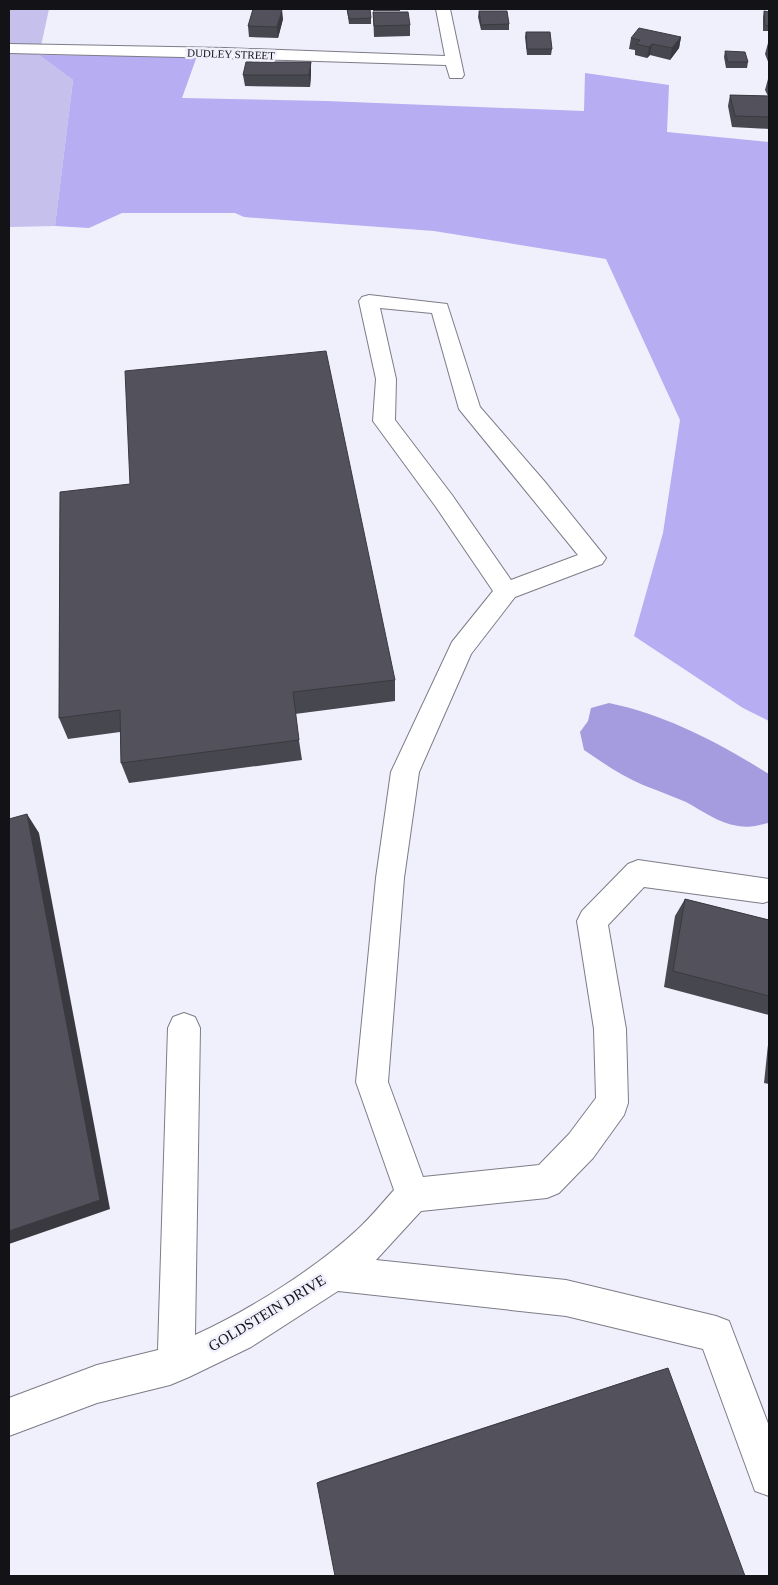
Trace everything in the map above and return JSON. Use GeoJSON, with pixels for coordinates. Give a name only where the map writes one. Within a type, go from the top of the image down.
{"type":"FeatureCollection","features":[{"type":"Feature","properties":{"kind":"street","name":"DUDLEY STREET"},"geometry":{"type":"LineString","coordinates":[[9,49],[225,53],[455,68],[443,9]]}},
{"type":"Feature","properties":{"kind":"street"},"geometry":{"type":"LineString","coordinates":[[506,591],[444,501],[384,421],[386,379],[369,301],[440,308],[470,409],[537,487],[594,558],[506,591],[460,649],[405,772],[390,878],[372,1082],[413,1195],[547,1181],[581,1146],[612,1103],[610,1029],[592,922],[638,873],[763,890]]}},
{"type":"Feature","properties":{"kind":"street"},"geometry":{"type":"LineString","coordinates":[[176,1364],[184,1028]]}},
{"type":"Feature","properties":{"kind":"street","name":"GOLDSTEIN DRIVE"},"geometry":{"type":"LineString","coordinates":[[9,1417],[97,1384],[176,1364],[238,1334],[334,1272],[371,1241],[413,1195]]}},
{"type":"Feature","properties":{"kind":"street"},"geometry":{"type":"LineString","coordinates":[[334,1272],[566,1298],[716,1334],[769,1477]]}},
{"type":"Feature","properties":{"kind":"shaded area"},"geometry":{"type":"Polygon","coordinates":[[[9,9],[49,9],[39,55],[73,80],[55,226],[9,227],[9,9]]]}},
{"type":"Feature","properties":{"kind":"shaded area"},"geometry":{"type":"Polygon","coordinates":[[[39,55],[197,56],[182,98],[326,101],[584,111],[585,73],[669,85],[667,132],[769,142],[769,721],[743,708],[634,636],[663,533],[680,420],[606,259],[434,231],[244,217],[235,213],[122,213],[89,228],[55,226],[73,80],[39,55]]]}},
{"type":"Feature","properties":{"kind":"shaded area"},"geometry":{"type":"Polygon","coordinates":[[[609,703],[651,715],[692,731],[769,774],[768,823],[746,827],[724,822],[686,802],[628,778],[584,750],[580,732],[588,721],[591,708],[609,703]]]}},
{"type":"Feature","properties":{"kind":"building"},"geometry":{"type":"Polygon","coordinates":[[[253,9],[282,9],[277,27],[248,26],[253,9]]]}},
{"type":"Feature","properties":{"kind":"building"},"geometry":{"type":"Polygon","coordinates":[[[347,9],[370,9],[371,18],[349,19],[347,9]]]}},
{"type":"Feature","properties":{"kind":"building"},"geometry":{"type":"Polygon","coordinates":[[[479,11],[507,11],[509,24],[481,25],[479,11]]]}},
{"type":"Feature","properties":{"kind":"building"},"geometry":{"type":"Polygon","coordinates":[[[764,11],[769,12],[769,26],[765,25],[764,11]]]}},
{"type":"Feature","properties":{"kind":"building"},"geometry":{"type":"Polygon","coordinates":[[[373,12],[408,12],[410,25],[374,26],[373,12]]]}},
{"type":"Feature","properties":{"kind":"building"},"geometry":{"type":"Polygon","coordinates":[[[639,28],[681,37],[672,48],[652,44],[649,47],[636,44],[640,40],[631,38],[639,28]]]}},
{"type":"Feature","properties":{"kind":"building"},"geometry":{"type":"Polygon","coordinates":[[[526,32],[550,32],[552,49],[527,49],[526,32]]]}},
{"type":"Feature","properties":{"kind":"building"},"geometry":{"type":"Polygon","coordinates":[[[725,51],[745,52],[748,62],[728,62],[725,51]]]}},
{"type":"Feature","properties":{"kind":"building"},"geometry":{"type":"Polygon","coordinates":[[[246,62],[311,62],[309,75],[243,75],[246,62]]]}},
{"type":"Feature","properties":{"kind":"building"},"geometry":{"type":"Polygon","coordinates":[[[730,95],[769,96],[769,117],[735,116],[730,95]]]}},
{"type":"Feature","properties":{"kind":"building"},"geometry":{"type":"Polygon","coordinates":[[[326,351],[395,680],[293,692],[299,740],[121,763],[120,710],[59,718],[60,492],[130,484],[125,371],[326,351]]]}},
{"type":"Feature","properties":{"kind":"building"},"geometry":{"type":"Polygon","coordinates":[[[27,814],[100,1200],[9,1231],[9,819],[27,814]]]}},
{"type":"Feature","properties":{"kind":"building"},"geometry":{"type":"Polygon","coordinates":[[[685,899],[769,920],[769,996],[673,971],[685,899]]]}},
{"type":"Feature","properties":{"kind":"building"},"geometry":{"type":"Polygon","coordinates":[[[668,1368],[745,1576],[335,1576],[317,1483],[668,1368]]]}}]}
